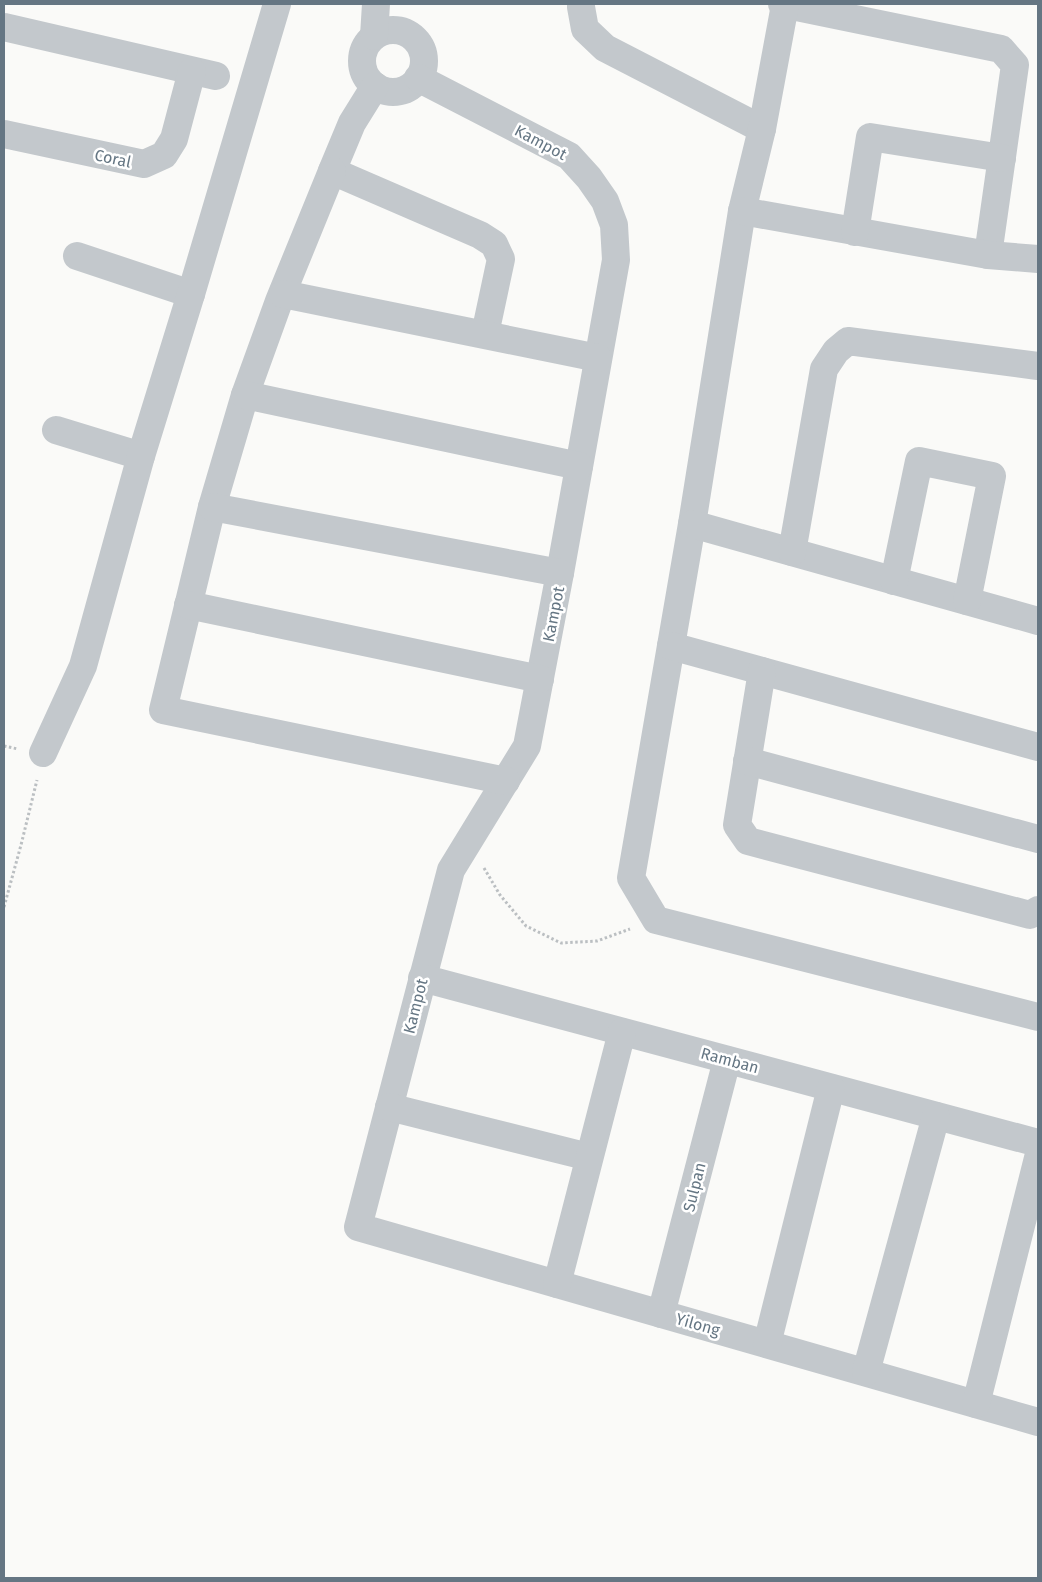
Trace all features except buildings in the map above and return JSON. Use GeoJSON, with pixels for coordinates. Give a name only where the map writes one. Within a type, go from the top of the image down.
{"type":"FeatureCollection","features":[{"type":"Feature","properties":{"kind":"street"},"geometry":{"type":"LineString","coordinates":[[44,753],[83,666],[141,456],[277,4]]}},
{"type":"Feature","properties":{"kind":"street"},"geometry":{"type":"LineString","coordinates":[[374,36],[376,4]]}},
{"type":"Feature","properties":{"kind":"street"},"geometry":{"type":"LineString","coordinates":[[582,4],[586,29],[605,48],[762,129]]}},
{"type":"Feature","properties":{"kind":"street"},"geometry":{"type":"LineString","coordinates":[[988,255],[1015,65],[1001,49],[784,4],[762,129],[742,211],[692,524],[631,878],[656,920],[1038,1017]]}},
{"type":"Feature","properties":{"kind":"street","name":"Coral"},"geometry":{"type":"LineString","coordinates":[[4,26],[204,74],[174,139],[164,155],[144,164],[4,134]]}},
{"type":"Feature","properties":{"kind":"street"},"geometry":{"type":"LineString","coordinates":[[385,30],[398,30],[409,34],[418,43],[423,54],[423,67],[418,78],[406,89],[390,92],[375,86],[367,78],[362,67],[362,55],[366,44],[374,36],[385,30]]}},
{"type":"Feature","properties":{"kind":"street","name":"Kampot"},"geometry":{"type":"LineString","coordinates":[[358,1227],[451,870],[527,746],[616,260],[614,225],[605,201],[570,156],[418,78]]}},
{"type":"Feature","properties":{"kind":"street"},"geometry":{"type":"LineString","coordinates":[[375,86],[352,123],[283,294],[245,395],[212,507],[163,710],[506,781]]}},
{"type":"Feature","properties":{"kind":"street"},"geometry":{"type":"LineString","coordinates":[[854,232],[870,137],[1002,158]]}},
{"type":"Feature","properties":{"kind":"street"},"geometry":{"type":"LineString","coordinates":[[332,171],[480,235],[494,244],[501,259],[486,334]]}},
{"type":"Feature","properties":{"kind":"street"},"geometry":{"type":"LineString","coordinates":[[742,211],[988,255],[1038,259]]}},
{"type":"Feature","properties":{"kind":"street"},"geometry":{"type":"LineString","coordinates":[[77,256],[191,294]]}},
{"type":"Feature","properties":{"kind":"street"},"geometry":{"type":"LineString","coordinates":[[283,294],[598,358]]}},
{"type":"Feature","properties":{"kind":"street"},"geometry":{"type":"LineString","coordinates":[[792,552],[824,368],[836,351],[848,341],[1038,366]]}},
{"type":"Feature","properties":{"kind":"street"},"geometry":{"type":"LineString","coordinates":[[245,395],[579,466]]}},
{"type":"Feature","properties":{"kind":"street"},"geometry":{"type":"LineString","coordinates":[[56,430],[141,456]]}},
{"type":"Feature","properties":{"kind":"street"},"geometry":{"type":"LineString","coordinates":[[894,581],[919,461],[992,476],[967,601]]}},
{"type":"Feature","properties":{"kind":"street"},"geometry":{"type":"LineString","coordinates":[[212,507],[560,573]]}},
{"type":"Feature","properties":{"kind":"street"},"geometry":{"type":"LineString","coordinates":[[692,524],[1038,621]]}},
{"type":"Feature","properties":{"kind":"street"},"geometry":{"type":"LineString","coordinates":[[188,605],[540,679]]}},
{"type":"Feature","properties":{"kind":"street"},"geometry":{"type":"LineString","coordinates":[[671,646],[1038,747]]}},
{"type":"Feature","properties":{"kind":"street"},"geometry":{"type":"LineString","coordinates":[[762,671],[736,825],[748,841],[1030,915],[1038,910]]}},
{"type":"Feature","properties":{"kind":"street"},"geometry":{"type":"LineString","coordinates":[[747,761],[1038,839]]}},
{"type":"Feature","properties":{"kind":"street","name":"Ramban"},"geometry":{"type":"LineString","coordinates":[[422,978],[1038,1143]]}},
{"type":"Feature","properties":{"kind":"street"},"geometry":{"type":"LineString","coordinates":[[557,1284],[622,1032]]}},
{"type":"Feature","properties":{"kind":"street","name":"Sulpan"},"geometry":{"type":"LineString","coordinates":[[661,1314],[727,1060]]}},
{"type":"Feature","properties":{"kind":"street"},"geometry":{"type":"LineString","coordinates":[[767,1344],[831,1088]]}},
{"type":"Feature","properties":{"kind":"street"},"geometry":{"type":"LineString","coordinates":[[389,1107],[590,1157]]}},
{"type":"Feature","properties":{"kind":"street"},"geometry":{"type":"LineString","coordinates":[[866,1372],[936,1116]]}},
{"type":"Feature","properties":{"kind":"street"},"geometry":{"type":"LineString","coordinates":[[976,1404],[1038,1158]]}},
{"type":"Feature","properties":{"kind":"street","name":"Yilong"},"geometry":{"type":"LineString","coordinates":[[358,1227],[1038,1422]]}},
{"type":"Feature","properties":{"kind":"path"},"geometry":{"type":"LineString","coordinates":[[4,907],[44,753]]}},
{"type":"Feature","properties":{"kind":"path"},"geometry":{"type":"LineString","coordinates":[[469,840],[500,895],[526,926],[562,943],[597,940],[656,920]]}}]}
